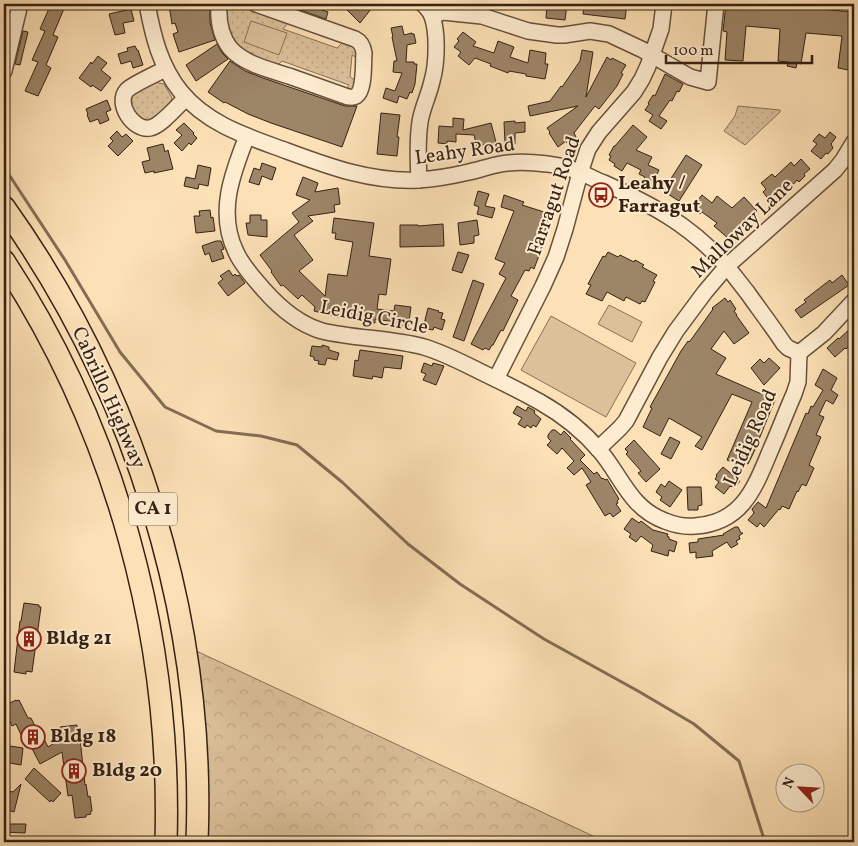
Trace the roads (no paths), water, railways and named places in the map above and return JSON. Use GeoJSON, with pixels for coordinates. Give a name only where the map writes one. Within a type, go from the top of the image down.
{"type":"FeatureCollection","features":[{"type":"Feature","properties":{"kind":"highway","name":"Cabrillo Highway"},"geometry":{"type":"LineString","coordinates":[[4,207],[32,248],[95,360],[128,438],[156,520],[177,603],[190,688],[197,770],[197,842]]}},
{"type":"Feature","properties":{"kind":"highway","name":"Cabrillo Highway"},"geometry":{"type":"LineString","coordinates":[[4,262],[31,306],[72,385],[105,464],[130,544],[146,606],[160,690],[166,767],[166,842]]}},
{"type":"Feature","properties":{"kind":"street"},"geometry":{"type":"LineString","coordinates":[[4,71],[20,4]]}},
{"type":"Feature","properties":{"kind":"street","name":"Leahy Road"},"geometry":{"type":"LineString","coordinates":[[147,4],[157,50],[173,82],[186,98],[201,111],[224,126],[246,136],[353,174],[372,177],[419,180],[519,162],[570,168],[663,212],[692,232],[727,266],[784,344],[799,353]]}},
{"type":"Feature","properties":{"kind":"street"},"geometry":{"type":"LineString","coordinates":[[219,4],[218,15],[222,34],[232,50],[240,56],[250,62],[348,97],[357,95],[362,85],[364,53],[364,48],[359,41],[256,4]]}},
{"type":"Feature","properties":{"kind":"street","name":"Farragut Road"},"geometry":{"type":"LineString","coordinates":[[496,379],[556,257],[585,157],[599,132],[634,92],[642,79],[661,29],[664,4]]}},
{"type":"Feature","properties":{"kind":"street"},"geometry":{"type":"LineString","coordinates":[[419,180],[420,123],[422,110],[432,82],[436,60],[434,33],[427,10],[482,16],[528,31],[557,35],[590,30],[600,32],[620,38],[690,77],[708,82],[716,4]]}},
{"type":"Feature","properties":{"kind":"street"},"geometry":{"type":"LineString","coordinates":[[165,69],[131,87],[125,93],[122,102],[134,123],[145,128],[154,127],[186,98]]}},
{"type":"Feature","properties":{"kind":"street","name":"Leidig Circle"},"geometry":{"type":"LineString","coordinates":[[246,136],[228,190],[227,222],[235,251],[241,262],[274,302],[293,318],[323,331],[421,347],[451,356],[560,414],[598,449]]}},
{"type":"Feature","properties":{"kind":"street","name":"Malloway Lane"},"geometry":{"type":"LineString","coordinates":[[598,449],[626,421],[676,331],[727,266],[835,170],[854,142]]}},
{"type":"Feature","properties":{"kind":"street"},"geometry":{"type":"LineString","coordinates":[[799,353],[824,333],[854,301]]}},
{"type":"Feature","properties":{"kind":"street","name":"Leidig Road"},"geometry":{"type":"LineString","coordinates":[[598,449],[610,463],[636,503],[653,516],[684,526],[717,522],[737,509],[753,490],[794,394],[798,382],[799,353]]}},
{"type":"Feature","properties":{"kind":"waterway"},"geometry":{"type":"LineString","coordinates":[[4,167],[65,260],[120,352],[165,407],[216,431],[261,436],[297,445],[342,482],[408,544],[460,584],[544,639],[694,724],[739,761],[765,842]]}},
{"type":"Feature","properties":{"kind":"place","name":"Leahy / Farragut"},"geometry":{"type":"Point","coordinates":[601,195]}},
{"type":"Feature","properties":{"kind":"place","name":"Bldg 21"},"geometry":{"type":"Point","coordinates":[29,639]}},
{"type":"Feature","properties":{"kind":"place","name":"Bldg 18"},"geometry":{"type":"Point","coordinates":[33,737]}},
{"type":"Feature","properties":{"kind":"place","name":"Bldg 20"},"geometry":{"type":"Point","coordinates":[74,771]}}]}
